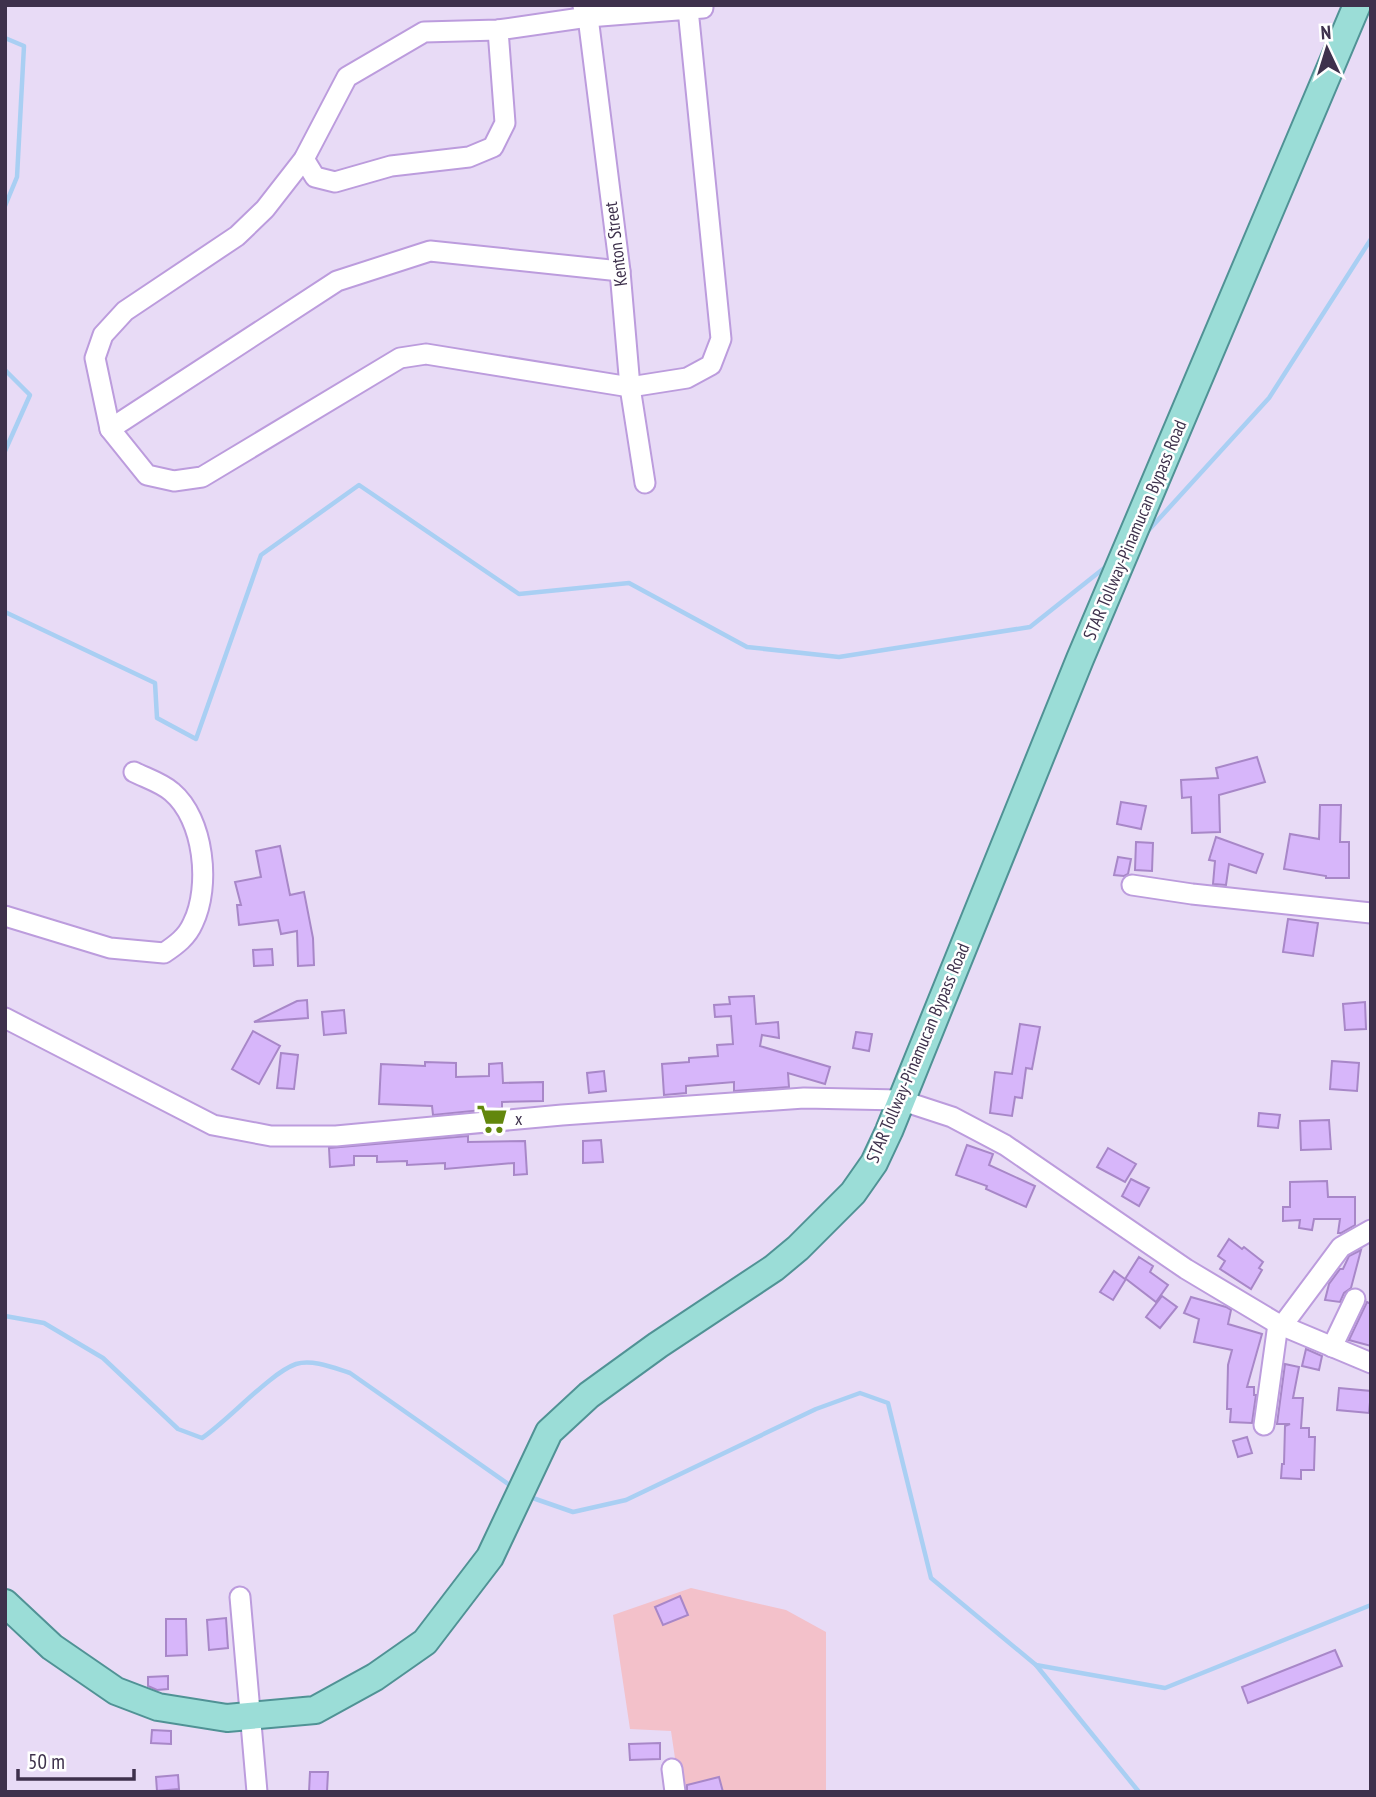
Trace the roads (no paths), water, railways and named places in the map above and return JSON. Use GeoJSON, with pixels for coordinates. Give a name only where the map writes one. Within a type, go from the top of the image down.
{"type":"FeatureCollection","features":[{"type":"Feature","properties":{"kind":"main road","name":"STAR Tollway-Pinamucan Bypass Road"},"geometry":{"type":"LineString","coordinates":[[5,1602],[52,1647],[116,1691],[158,1707],[227,1718],[315,1710],[375,1677],[425,1642],[490,1557],[549,1432],[589,1395],[774,1268],[829,1220],[853,1193],[874,1163],[889,1131],[1080,659],[1357,5]]}},
{"type":"Feature","properties":{"kind":"street"},"geometry":{"type":"LineString","coordinates":[[695,8],[720,339],[711,365],[687,378],[630,387],[426,354],[400,358],[202,477],[174,481],[147,475],[110,429],[95,358],[103,335],[125,311],[237,236],[265,209],[304,159],[347,77],[424,32],[498,30],[585,11],[695,8]]}},
{"type":"Feature","properties":{"kind":"street","name":"Kenton Street"},"geometry":{"type":"LineString","coordinates":[[585,11],[620,271],[630,387],[645,483]]}},
{"type":"Feature","properties":{"kind":"street"},"geometry":{"type":"LineString","coordinates":[[304,159],[315,177],[335,182],[391,166],[470,157],[493,147],[505,122],[498,30]]}},
{"type":"Feature","properties":{"kind":"street"},"geometry":{"type":"LineString","coordinates":[[110,429],[337,282],[430,251],[620,271]]}},
{"type":"Feature","properties":{"kind":"street"},"geometry":{"type":"LineString","coordinates":[[5,916],[110,948],[164,953],[182,940],[193,923],[202,895],[202,852],[189,813],[172,792],[134,772]]}},
{"type":"Feature","properties":{"kind":"street"},"geometry":{"type":"LineString","coordinates":[[1132,886],[1371,913]]}},
{"type":"Feature","properties":{"kind":"street"},"geometry":{"type":"LineString","coordinates":[[5,1018],[213,1125],[271,1136],[336,1136],[562,1115],[804,1098],[900,1101],[952,1117],[1005,1145],[1186,1269],[1280,1325],[1371,1363]]}},
{"type":"Feature","properties":{"kind":"street"},"geometry":{"type":"LineString","coordinates":[[1265,1425],[1280,1325],[1341,1247],[1371,1230]]}},
{"type":"Feature","properties":{"kind":"street"},"geometry":{"type":"LineString","coordinates":[[1332,1347],[1355,1300]]}},
{"type":"Feature","properties":{"kind":"street"},"geometry":{"type":"LineString","coordinates":[[240,1597],[257,1792]]}},
{"type":"Feature","properties":{"kind":"street"},"geometry":{"type":"LineString","coordinates":[[672,1769],[675,1792]]}},
{"type":"Feature","properties":{"kind":"waterway"},"geometry":{"type":"LineString","coordinates":[[5,38],[24,46],[17,177],[5,206]]}},
{"type":"Feature","properties":{"kind":"waterway"},"geometry":{"type":"LineString","coordinates":[[1147,532],[1269,398],[1371,239]]}},
{"type":"Feature","properties":{"kind":"waterway"},"geometry":{"type":"LineString","coordinates":[[5,370],[30,395],[5,451]]}},
{"type":"Feature","properties":{"kind":"waterway"},"geometry":{"type":"LineString","coordinates":[[5,612],[155,683],[157,718],[196,739],[261,555],[359,485],[519,594],[629,583],[747,647],[839,657],[1030,627],[1108,565]]}},
{"type":"Feature","properties":{"kind":"waterway"},"geometry":{"type":"LineString","coordinates":[[5,1316],[44,1323],[103,1358],[178,1429],[202,1438],[274,1377],[296,1364],[316,1363],[350,1373],[514,1488]]}},
{"type":"Feature","properties":{"kind":"waterway"},"geometry":{"type":"LineString","coordinates":[[527,1496],[573,1512],[626,1500],[816,1409],[860,1393],[888,1403],[931,1578],[1036,1665],[1165,1688],[1371,1605]]}},
{"type":"Feature","properties":{"kind":"waterway"},"geometry":{"type":"LineString","coordinates":[[1036,1665],[1139,1792]]}},
{"type":"Feature","properties":{"kind":"place","name":"x"},"geometry":{"type":"Point","coordinates":[492,1119]}}]}
